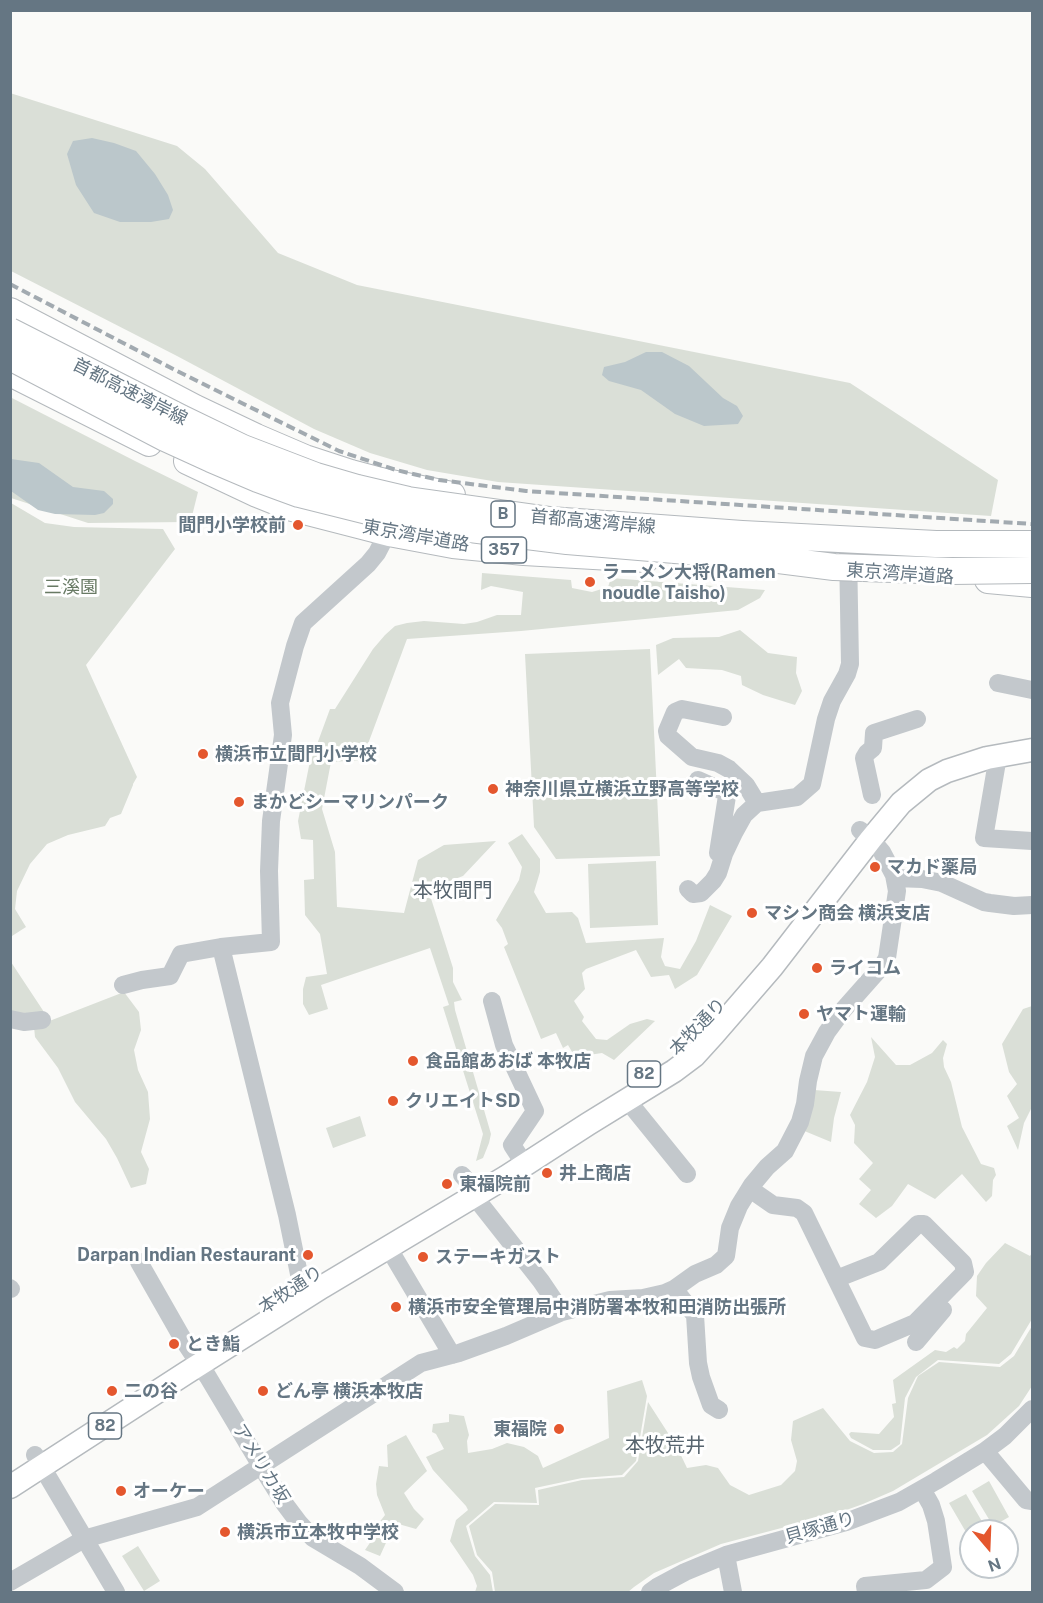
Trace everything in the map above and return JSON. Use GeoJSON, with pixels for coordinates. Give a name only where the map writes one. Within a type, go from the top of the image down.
{"type":"FeatureCollection","features":[{"type":"Feature","properties":{"kind":"highway","name":"東京湾岸道路"},"geometry":{"type":"LineString","coordinates":[[10,311],[195,408],[256,437],[305,458],[381,481],[690,536],[848,560],[1032,584]]}},
{"type":"Feature","properties":{"kind":"highway","name":"首都高速湾岸線"},"geometry":{"type":"LineString","coordinates":[[10,332],[243,448],[316,476],[408,500],[550,520],[742,534],[936,544],[1032,545]]}},
{"type":"Feature","properties":{"kind":"highway","name":"首都高速湾岸線"},"geometry":{"type":"LineString","coordinates":[[10,355],[165,438],[220,463],[299,494],[383,515],[430,524],[567,541],[747,556],[834,567],[952,571],[1032,568]]}},
{"type":"Feature","properties":{"kind":"highway","name":"東京湾岸道路"},"geometry":{"type":"LineString","coordinates":[[10,373],[110,424],[257,494],[292,508],[388,533],[453,545],[524,552],[848,560],[1032,568]]}},
{"type":"Feature","properties":{"kind":"main road","name":"本牧通り"},"geometry":{"type":"LineString","coordinates":[[196,1359],[468,1184],[521,1159],[674,1071],[694,1056],[772,967],[866,835],[884,801],[910,777],[949,757],[989,744],[1032,737]]}},
{"type":"Feature","properties":{"kind":"main road","name":"本牧通り"},"geometry":{"type":"LineString","coordinates":[[521,1159],[683,1047],[714,1014],[866,835],[929,780],[969,763],[1032,750]]}},
{"type":"Feature","properties":{"kind":"main road","name":"本牧通り"},"geometry":{"type":"LineString","coordinates":[[304,1290],[388,1247],[468,1184]]}},
{"type":"Feature","properties":{"kind":"main road","name":"82"},"geometry":{"type":"LineString","coordinates":[[10,1487],[38,1461],[196,1359]]}},
{"type":"Feature","properties":{"kind":"main road","name":"82"},"geometry":{"type":"LineString","coordinates":[[10,1471],[38,1461]]}},
{"type":"Feature","properties":{"kind":"street"},"geometry":{"type":"LineString","coordinates":[[123,985],[170,976],[181,954],[271,942],[272,822],[283,735],[280,703],[295,646],[303,623],[368,564],[377,553],[388,533],[406,486]]}},
{"type":"Feature","properties":{"kind":"street"},"geometry":{"type":"LineString","coordinates":[[688,890],[693,894],[700,893],[713,881],[744,815],[757,804],[797,797],[812,784],[826,719],[832,701],[848,674],[850,664],[848,560]]}},
{"type":"Feature","properties":{"kind":"street"},"geometry":{"type":"LineString","coordinates":[[998,683],[1032,690]]}},
{"type":"Feature","properties":{"kind":"street"},"geometry":{"type":"LineString","coordinates":[[723,717],[682,709],[675,712],[667,731],[668,736],[692,757],[718,763],[729,769],[746,785],[757,804]]}},
{"type":"Feature","properties":{"kind":"street"},"geometry":{"type":"LineString","coordinates":[[872,795],[864,758],[873,748],[874,733],[917,719]]}},
{"type":"Feature","properties":{"kind":"street"},"geometry":{"type":"LineString","coordinates":[[998,756],[984,838],[1032,841]]}},
{"type":"Feature","properties":{"kind":"street"},"geometry":{"type":"LineString","coordinates":[[698,780],[724,792],[727,796],[713,881]]}},
{"type":"Feature","properties":{"kind":"street"},"geometry":{"type":"LineString","coordinates":[[10,1582],[84,1539],[197,1508],[421,1363],[506,1336],[562,1312],[610,1300],[643,1298],[674,1289],[695,1274],[716,1265],[726,1256],[730,1228],[739,1206],[767,1167],[785,1151],[800,1122],[814,1056],[827,1032],[887,958],[897,891],[882,852],[866,835]]}},
{"type":"Feature","properties":{"kind":"street"},"geometry":{"type":"LineString","coordinates":[[894,879],[922,879],[942,883],[990,903],[1014,906],[1032,905]]}},
{"type":"Feature","properties":{"kind":"street"},"geometry":{"type":"LineString","coordinates":[[221,947],[304,1290]]}},
{"type":"Feature","properties":{"kind":"street"},"geometry":{"type":"LineString","coordinates":[[492,1001],[504,1045],[535,1111],[513,1145],[521,1159]]}},
{"type":"Feature","properties":{"kind":"street"},"geometry":{"type":"LineString","coordinates":[[10,1020],[24,1022],[42,1020]]}},
{"type":"Feature","properties":{"kind":"street"},"geometry":{"type":"LineString","coordinates":[[627,1100],[687,1174]]}},
{"type":"Feature","properties":{"kind":"street"},"geometry":{"type":"LineString","coordinates":[[468,1184],[562,1312]]}},
{"type":"Feature","properties":{"kind":"street"},"geometry":{"type":"LineString","coordinates":[[750,1189],[773,1205],[797,1208],[804,1213],[836,1280],[865,1338],[875,1340],[915,1323],[965,1272],[963,1263],[924,1224],[918,1224],[879,1262],[836,1280]]}},
{"type":"Feature","properties":{"kind":"street"},"geometry":{"type":"LineString","coordinates":[[388,1247],[452,1355]]}},
{"type":"Feature","properties":{"kind":"street","name":"アメリカ坂"},"geometry":{"type":"LineString","coordinates":[[139,1262],[261,1466],[299,1523],[313,1538],[360,1566],[395,1593]]}},
{"type":"Feature","properties":{"kind":"street"},"geometry":{"type":"LineString","coordinates":[[916,1342],[956,1294],[957,1280]]}},
{"type":"Feature","properties":{"kind":"street"},"geometry":{"type":"LineString","coordinates":[[674,1289],[695,1315],[701,1377],[711,1405],[719,1410]]}},
{"type":"Feature","properties":{"kind":"street","name":"貝塚通り"},"geometry":{"type":"LineString","coordinates":[[650,1593],[685,1572],[726,1555],[846,1522],[899,1502],[985,1451],[1005,1436],[1032,1410]]}},
{"type":"Feature","properties":{"kind":"street"},"geometry":{"type":"LineString","coordinates":[[985,1451],[1026,1500],[1032,1501]]}},
{"type":"Feature","properties":{"kind":"street"},"geometry":{"type":"LineString","coordinates":[[38,1461],[116,1593]]}},
{"type":"Feature","properties":{"kind":"street"},"geometry":{"type":"LineString","coordinates":[[866,1593],[865,1586],[926,1580],[943,1567],[936,1521],[931,1505],[922,1489]]}},
{"type":"Feature","properties":{"kind":"street"},"geometry":{"type":"LineString","coordinates":[[726,1555],[733,1593]]}},
{"type":"Feature","properties":{"kind":"green space"},"geometry":{"type":"Polygon","coordinates":[[[10,93],[177,146],[205,169],[278,253],[357,285],[850,383],[998,480],[991,516],[498,482],[427,470],[370,453],[314,429],[11,271],[10,93]]]}},
{"type":"Feature","properties":{"kind":"green space"},"geometry":{"type":"Polygon","coordinates":[[[10,397],[198,492],[192,516],[187,522],[88,523],[11,498],[10,397]]]}},
{"type":"Feature","properties":{"kind":"green space","name":"三溪園"},"geometry":{"type":"Polygon","coordinates":[[[11,503],[45,523],[74,527],[163,529],[175,549],[86,665],[137,777],[121,814],[110,818],[105,826],[68,835],[47,844],[30,864],[17,891],[15,909],[26,927],[12,936],[11,962],[11,503]]]}},
{"type":"Feature","properties":{"kind":"green space"},"geometry":{"type":"Polygon","coordinates":[[[482,573],[571,580],[572,588],[592,592],[608,587],[611,578],[765,590],[760,598],[738,610],[521,631],[407,639],[362,760],[331,762],[322,809],[335,852],[337,907],[404,913],[418,860],[444,845],[496,841],[463,876],[428,889],[453,968],[453,982],[462,1000],[454,1002],[455,1010],[491,1134],[483,1158],[476,1161],[483,1134],[443,1007],[449,1005],[430,948],[321,985],[328,1009],[309,1015],[303,1004],[306,977],[327,974],[320,934],[305,915],[304,880],[314,879],[313,840],[301,839],[298,821],[309,766],[330,709],[335,709],[373,649],[385,635],[395,626],[407,623],[424,621],[464,624],[497,615],[521,615],[523,592],[491,586],[481,590],[482,573]]]}},
{"type":"Feature","properties":{"kind":"green space"},"geometry":{"type":"Polygon","coordinates":[[[740,630],[768,653],[797,657],[796,673],[802,691],[795,705],[763,695],[742,685],[741,676],[722,670],[686,668],[679,659],[658,675],[656,645],[673,638],[719,637],[740,630]]]}},
{"type":"Feature","properties":{"kind":"green space"},"geometry":{"type":"Polygon","coordinates":[[[650,649],[660,856],[556,859],[534,827],[525,654],[650,649]]]}},
{"type":"Feature","properties":{"kind":"green space"},"geometry":{"type":"Polygon","coordinates":[[[522,834],[540,859],[540,872],[534,892],[546,913],[572,912],[578,918],[586,943],[664,938],[661,957],[665,966],[680,969],[696,941],[710,905],[732,916],[697,975],[675,989],[669,975],[651,977],[636,950],[586,969],[582,973],[585,989],[574,1001],[584,1017],[582,1021],[596,1039],[607,1040],[630,1024],[647,1019],[655,1021],[614,1060],[602,1053],[575,1057],[568,1045],[563,1048],[556,1033],[541,1039],[504,947],[508,944],[502,928],[496,920],[519,880],[522,867],[508,843],[522,834]]]}},
{"type":"Feature","properties":{"kind":"green space"},"geometry":{"type":"Polygon","coordinates":[[[656,861],[658,925],[590,928],[588,864],[656,861]]]}},
{"type":"Feature","properties":{"kind":"green space"},"geometry":{"type":"Polygon","coordinates":[[[11,962],[44,1012],[29,1015],[11,1011],[11,962]]]}},
{"type":"Feature","properties":{"kind":"green space"},"geometry":{"type":"Polygon","coordinates":[[[124,992],[139,1012],[141,1030],[134,1050],[138,1070],[148,1092],[150,1119],[141,1152],[149,1169],[146,1184],[131,1188],[106,1139],[75,1102],[58,1068],[35,1037],[34,1027],[124,992]]]}},
{"type":"Feature","properties":{"kind":"green space"},"geometry":{"type":"Polygon","coordinates":[[[1032,1006],[1032,1107],[1024,1123],[1018,1150],[1007,1126],[1019,1118],[1007,1096],[1017,1084],[1009,1072],[1002,1044],[1023,1009],[1032,1006]]]}},
{"type":"Feature","properties":{"kind":"green space"},"geometry":{"type":"Polygon","coordinates":[[[871,1037],[896,1065],[910,1065],[932,1053],[943,1040],[947,1044],[943,1058],[944,1067],[951,1082],[962,1127],[981,1164],[994,1168],[996,1175],[993,1180],[992,1196],[986,1202],[962,1174],[935,1199],[908,1184],[892,1206],[876,1218],[859,1204],[871,1190],[859,1179],[873,1163],[854,1143],[855,1125],[850,1115],[867,1082],[875,1057],[871,1037]]]}},
{"type":"Feature","properties":{"kind":"green space"},"geometry":{"type":"Polygon","coordinates":[[[814,1090],[841,1092],[831,1142],[802,1130],[814,1090]]]}},
{"type":"Feature","properties":{"kind":"green space"},"geometry":{"type":"Polygon","coordinates":[[[360,1116],[366,1136],[333,1148],[326,1128],[360,1116]]]}},
{"type":"Feature","properties":{"kind":"green space"},"geometry":{"type":"Polygon","coordinates":[[[1005,1243],[1030,1256],[1032,1253],[1032,1319],[1011,1354],[999,1364],[938,1360],[916,1377],[905,1398],[900,1444],[891,1450],[873,1450],[851,1438],[849,1434],[851,1432],[879,1434],[894,1417],[892,1404],[896,1403],[893,1380],[935,1350],[946,1352],[954,1347],[957,1349],[965,1341],[966,1334],[987,1308],[976,1296],[977,1276],[1005,1243]]]}},
{"type":"Feature","properties":{"kind":"green space"},"geometry":{"type":"Polygon","coordinates":[[[1032,1326],[1032,1386],[1019,1406],[987,1435],[893,1491],[863,1504],[838,1513],[721,1544],[654,1573],[628,1592],[495,1592],[492,1572],[477,1555],[469,1526],[495,1504],[539,1505],[538,1490],[582,1480],[624,1477],[638,1461],[648,1402],[677,1447],[687,1468],[706,1465],[718,1468],[730,1485],[749,1495],[781,1485],[795,1471],[797,1461],[791,1440],[793,1421],[823,1408],[850,1441],[874,1453],[893,1452],[902,1444],[908,1398],[918,1376],[939,1362],[1000,1367],[1014,1356],[1032,1326]]]}},
{"type":"Feature","properties":{"kind":"green space"},"geometry":{"type":"Polygon","coordinates":[[[642,1380],[647,1396],[636,1461],[622,1475],[582,1478],[535,1488],[537,1503],[494,1502],[466,1526],[475,1556],[490,1575],[493,1592],[475,1592],[477,1586],[473,1575],[450,1541],[456,1520],[468,1510],[433,1470],[426,1457],[444,1449],[436,1434],[432,1432],[433,1424],[449,1422],[449,1414],[464,1416],[469,1435],[468,1453],[492,1449],[507,1443],[524,1447],[538,1456],[543,1468],[609,1438],[607,1391],[642,1380]]]}},
{"type":"Feature","properties":{"kind":"green space"},"geometry":{"type":"Polygon","coordinates":[[[406,1435],[427,1471],[404,1493],[414,1509],[424,1519],[416,1529],[395,1523],[380,1556],[365,1550],[378,1531],[378,1524],[385,1515],[377,1495],[379,1466],[388,1467],[387,1445],[406,1435]]]}},
{"type":"Feature","properties":{"kind":"green space"},"geometry":{"type":"Polygon","coordinates":[[[989,1481],[1009,1517],[989,1519],[972,1491],[989,1481]]]}},
{"type":"Feature","properties":{"kind":"green space"},"geometry":{"type":"Polygon","coordinates":[[[966,1494],[981,1519],[959,1520],[949,1503],[966,1494]]]}},
{"type":"Feature","properties":{"kind":"green space"},"geometry":{"type":"Polygon","coordinates":[[[138,1546],[160,1581],[144,1591],[122,1556],[138,1546]]]}},
{"type":"Feature","properties":{"kind":"shaded area"},"geometry":{"type":"Polygon","coordinates":[[[92,138],[136,151],[155,174],[168,195],[173,210],[169,219],[151,222],[120,222],[94,213],[76,185],[67,154],[73,141],[92,138]]]}},
{"type":"Feature","properties":{"kind":"shaded area"},"geometry":{"type":"Polygon","coordinates":[[[646,352],[662,352],[689,366],[723,398],[737,406],[743,416],[738,424],[704,426],[675,414],[641,390],[609,381],[602,375],[604,367],[625,362],[646,352]]]}},
{"type":"Feature","properties":{"kind":"shaded area"},"geometry":{"type":"Polygon","coordinates":[[[11,459],[39,463],[73,487],[104,491],[113,499],[113,504],[104,513],[95,515],[55,514],[38,510],[11,491],[11,459]]]}},
{"type":"Feature","properties":{"kind":"railway"},"geometry":{"type":"LineString","coordinates":[[10,284],[175,370],[339,451],[396,470],[439,480],[526,491],[1032,524]]}},
{"type":"Feature","properties":{"kind":"place","name":"間門小学校前"},"geometry":{"type":"Point","coordinates":[298,525]}},
{"type":"Feature","properties":{"kind":"place","name":"ラーメン大将(Ramen noudle Taisho)"},"geometry":{"type":"Point","coordinates":[590,582]}},
{"type":"Feature","properties":{"kind":"place","name":"横浜市立間門小学校"},"geometry":{"type":"Point","coordinates":[203,754]}},
{"type":"Feature","properties":{"kind":"place","name":"神奈川県立横浜立野高等学校"},"geometry":{"type":"Point","coordinates":[493,789]}},
{"type":"Feature","properties":{"kind":"place","name":"まかどシーマリンパーク"},"geometry":{"type":"Point","coordinates":[239,802]}},
{"type":"Feature","properties":{"kind":"place","name":"マカド薬局"},"geometry":{"type":"Point","coordinates":[875,867]}},
{"type":"Feature","properties":{"kind":"place","name":"マシン商会 横浜支店"},"geometry":{"type":"Point","coordinates":[752,913]}},
{"type":"Feature","properties":{"kind":"place","name":"ライコム"},"geometry":{"type":"Point","coordinates":[817,968]}},
{"type":"Feature","properties":{"kind":"place","name":"ヤマト運輸"},"geometry":{"type":"Point","coordinates":[804,1014]}},
{"type":"Feature","properties":{"kind":"place","name":"食品館あおば 本牧店"},"geometry":{"type":"Point","coordinates":[413,1061]}},
{"type":"Feature","properties":{"kind":"place","name":"クリエイトSD"},"geometry":{"type":"Point","coordinates":[393,1101]}},
{"type":"Feature","properties":{"kind":"place","name":"井上商店"},"geometry":{"type":"Point","coordinates":[547,1173]}},
{"type":"Feature","properties":{"kind":"place","name":"東福院前"},"geometry":{"type":"Point","coordinates":[447,1184]}},
{"type":"Feature","properties":{"kind":"place","name":"Darpan Indian Restaurant"},"geometry":{"type":"Point","coordinates":[308,1255]}},
{"type":"Feature","properties":{"kind":"place","name":"ステーキガスト"},"geometry":{"type":"Point","coordinates":[423,1257]}},
{"type":"Feature","properties":{"kind":"place","name":"横浜市安全管理局中消防署本牧和田消防出張所"},"geometry":{"type":"Point","coordinates":[396,1307]}},
{"type":"Feature","properties":{"kind":"place","name":"とき鮨"},"geometry":{"type":"Point","coordinates":[174,1344]}},
{"type":"Feature","properties":{"kind":"place","name":"二の谷"},"geometry":{"type":"Point","coordinates":[112,1391]}},
{"type":"Feature","properties":{"kind":"place","name":"どん亭 横浜本牧店"},"geometry":{"type":"Point","coordinates":[263,1391]}},
{"type":"Feature","properties":{"kind":"place","name":"東福院"},"geometry":{"type":"Point","coordinates":[559,1429]}},
{"type":"Feature","properties":{"kind":"place","name":"オーケー"},"geometry":{"type":"Point","coordinates":[121,1491]}},
{"type":"Feature","properties":{"kind":"place","name":"横浜市立本牧中学校"},"geometry":{"type":"Point","coordinates":[225,1532]}},
{"type":"Feature","properties":{"kind":"district","name":"本牧間門"},"geometry":{"type":"Point","coordinates":[453,891]}},
{"type":"Feature","properties":{"kind":"district","name":"本牧荒井"},"geometry":{"type":"Point","coordinates":[665,1446]}}]}
